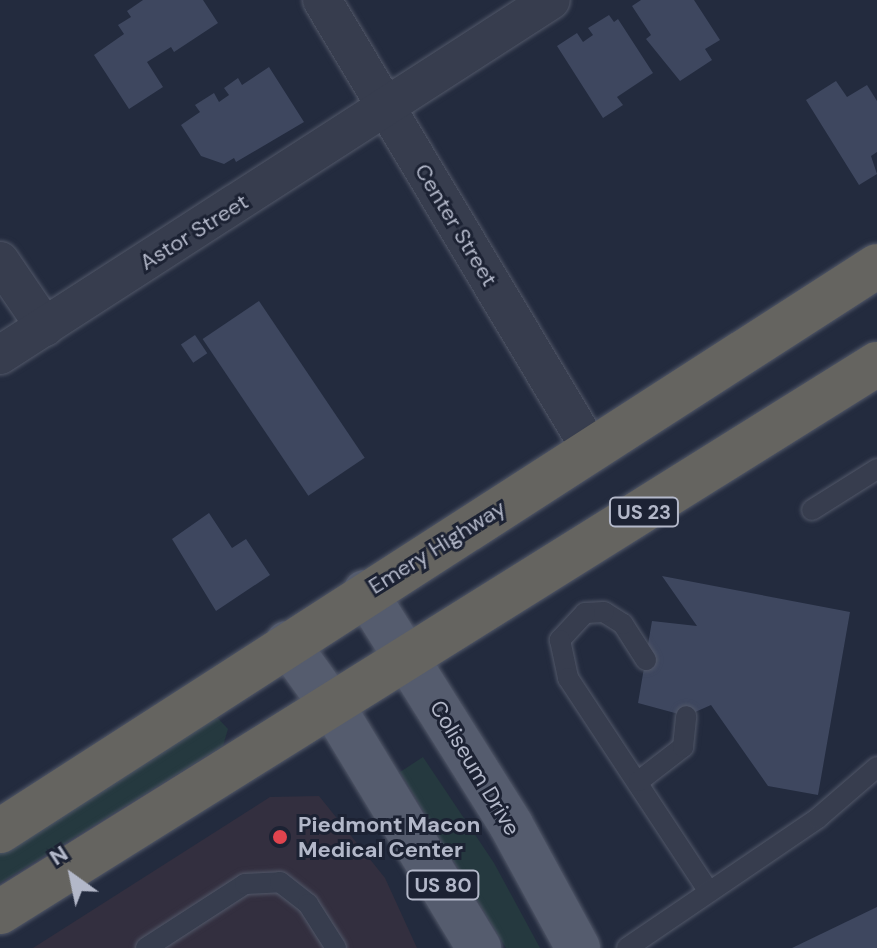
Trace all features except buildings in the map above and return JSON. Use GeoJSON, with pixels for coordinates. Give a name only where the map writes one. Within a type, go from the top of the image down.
{"type":"FeatureCollection","features":[{"type":"Feature","properties":{"kind":"highway","name":"Emery Highway"},"geometry":{"type":"LineString","coordinates":[[0,831],[365,592],[877,266]]}},
{"type":"Feature","properties":{"kind":"highway","name":"US 23"},"geometry":{"type":"LineString","coordinates":[[0,912],[411,660],[877,364]]}},
{"type":"Feature","properties":{"kind":"main road","name":"Coliseum Drive"},"geometry":{"type":"LineString","coordinates":[[365,592],[411,660],[578,948]]}},
{"type":"Feature","properties":{"kind":"main road","name":"US 80"},"geometry":{"type":"LineString","coordinates":[[287,643],[333,707],[479,948]]}},
{"type":"Feature","properties":{"kind":"street","name":"Center Street"},"geometry":{"type":"LineString","coordinates":[[322,0],[591,450]]}},
{"type":"Feature","properties":{"kind":"street","name":"Astor Street"},"geometry":{"type":"LineString","coordinates":[[0,355],[387,109],[551,0]]}},
{"type":"Feature","properties":{"kind":"street"},"geometry":{"type":"LineString","coordinates":[[0,261],[45,327]]}},
{"type":"Feature","properties":{"kind":"lane"},"geometry":{"type":"LineString","coordinates":[[812,510],[877,469]]}},
{"type":"Feature","properties":{"kind":"lane"},"geometry":{"type":"LineString","coordinates":[[646,660],[623,624],[604,612],[585,613],[560,640],[568,678],[639,781],[709,892]]}},
{"type":"Feature","properties":{"kind":"lane"},"geometry":{"type":"LineString","coordinates":[[639,781],[683,747],[686,716]]}},
{"type":"Feature","properties":{"kind":"lane"},"geometry":{"type":"LineString","coordinates":[[627,948],[818,818],[877,767]]}},
{"type":"Feature","properties":{"kind":"lane"},"geometry":{"type":"LineString","coordinates":[[146,948],[245,884],[280,882],[308,904],[330,946]]}},
{"type":"Feature","properties":{"kind":"shaded area"},"geometry":{"type":"Polygon","coordinates":[[[214,714],[228,729],[223,746],[0,883],[0,853],[214,714]]]}},
{"type":"Feature","properties":{"kind":"shaded area"},"geometry":{"type":"Polygon","coordinates":[[[423,757],[494,863],[540,948],[506,948],[400,772],[423,757]]]}},
{"type":"Feature","properties":{"kind":"shaded area","name":"Piedmont Macon Medical Center"},"geometry":{"type":"Polygon","coordinates":[[[319,796],[385,878],[417,948],[33,948],[270,797],[319,796]]]}},
{"type":"Feature","properties":{"kind":"place","name":"Piedmont Macon Medical Center"},"geometry":{"type":"Point","coordinates":[280,837]}}]}
